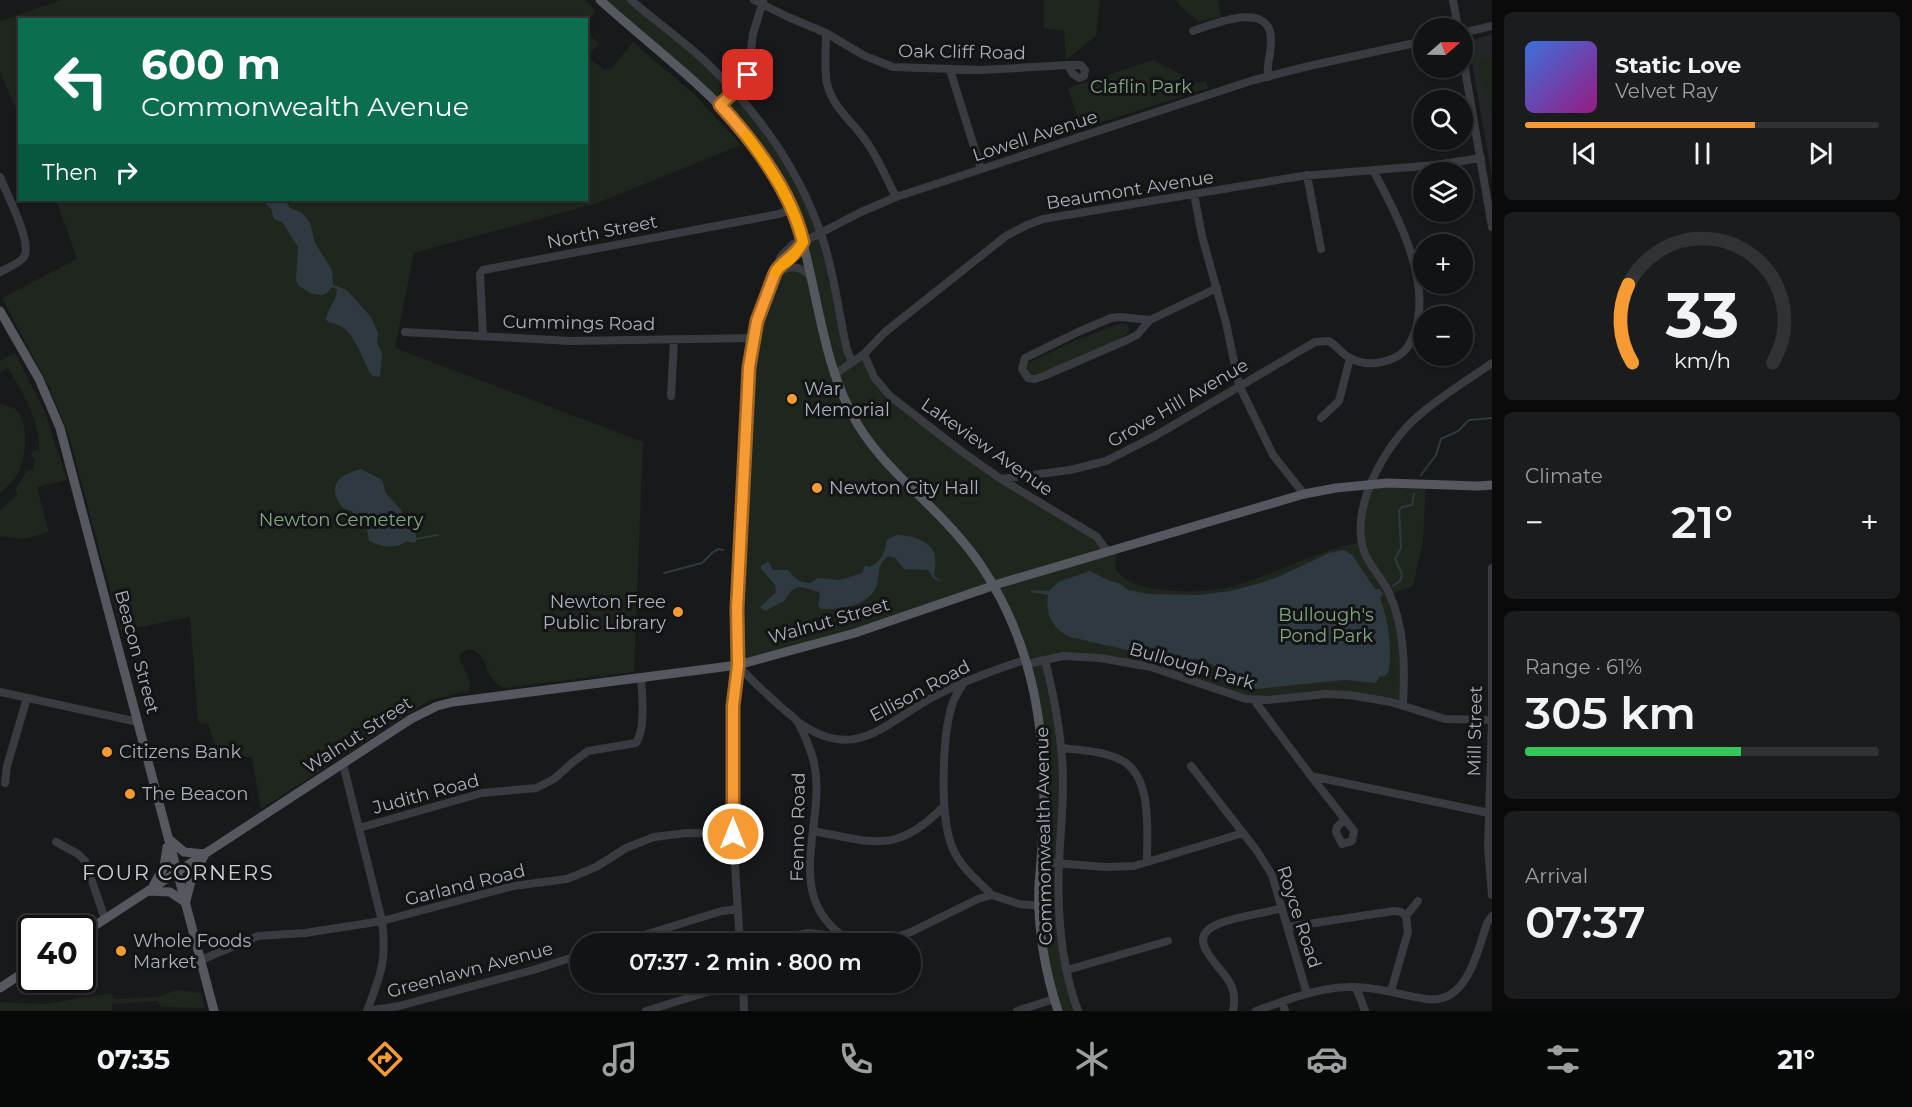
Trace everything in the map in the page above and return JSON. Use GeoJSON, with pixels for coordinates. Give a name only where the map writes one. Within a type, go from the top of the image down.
{"type":"FeatureCollection","features":[{"type":"Feature","properties":{"kind":"main road","name":"Commonwealth Avenue"},"geometry":{"type":"LineString","coordinates":[[600,0],[693,78],[720,105],[762,156],[791,209],[803,242],[834,375],[856,422],[869,442],[892,469],[960,537],[978,560],[993,585],[1026,662],[1038,715],[1044,800],[1040,906],[1044,950],[1058,1011]]}},
{"type":"Feature","properties":{"kind":"main road","name":"Beacon Street"},"geometry":{"type":"LineString","coordinates":[[0,311],[39,380],[60,428],[214,1011]]}},
{"type":"Feature","properties":{"kind":"main road","name":"Walnut Street"},"geometry":{"type":"LineString","coordinates":[[96,925],[411,719],[437,706],[534,690],[738,665],[855,633],[993,585],[1304,494],[1371,484],[1492,485]]}},
{"type":"Feature","properties":{"kind":"main road"},"geometry":{"type":"LineString","coordinates":[[168,838],[184,852],[205,854],[192,877],[186,903],[170,892],[149,891],[164,867],[168,838]]}},
{"type":"Feature","properties":{"kind":"main road"},"geometry":{"type":"LineString","coordinates":[[0,988],[18,977]]}},
{"type":"Feature","properties":{"kind":"street"},"geometry":{"type":"LineString","coordinates":[[631,0],[707,64],[754,113],[779,147],[802,185],[821,232],[847,350],[852,362]]}},
{"type":"Feature","properties":{"kind":"street"},"geometry":{"type":"LineString","coordinates":[[1454,0],[1457,18]]}},
{"type":"Feature","properties":{"kind":"street"},"geometry":{"type":"LineString","coordinates":[[720,105],[748,75],[760,2]]}},
{"type":"Feature","properties":{"kind":"street","name":"Oak Cliff Road"},"geometry":{"type":"LineString","coordinates":[[760,2],[826,33],[865,56],[893,67],[950,70],[1068,65]]}},
{"type":"Feature","properties":{"kind":"street"},"geometry":{"type":"LineString","coordinates":[[1193,31],[1244,16],[1253,16],[1262,20],[1268,27],[1271,40],[1268,77]]}},
{"type":"Feature","properties":{"kind":"street"},"geometry":{"type":"LineString","coordinates":[[1473,30],[1492,26]]}},
{"type":"Feature","properties":{"kind":"street"},"geometry":{"type":"LineString","coordinates":[[826,33],[826,74],[831,94],[847,120],[868,144],[896,197]]}},
{"type":"Feature","properties":{"kind":"street","name":"Lowell Avenue"},"geometry":{"type":"LineString","coordinates":[[777,270],[787,262],[803,242],[896,197],[1268,77],[1413,44]]}},
{"type":"Feature","properties":{"kind":"street"},"geometry":{"type":"LineString","coordinates":[[950,70],[981,169]]}},
{"type":"Feature","properties":{"kind":"street"},"geometry":{"type":"LineString","coordinates":[[1467,78],[1492,227]]}},
{"type":"Feature","properties":{"kind":"street","name":"Beaumont Avenue"},"geometry":{"type":"LineString","coordinates":[[834,375],[864,354],[885,332],[987,250],[1021,227],[1043,219],[1307,175],[1436,165],[1481,158]]}},
{"type":"Feature","properties":{"kind":"street"},"geometry":{"type":"LineString","coordinates":[[1321,418],[1339,401],[1350,358],[1363,363],[1376,364],[1401,355],[1409,346],[1419,317],[1418,281],[1412,258],[1390,201],[1373,170]]}},
{"type":"Feature","properties":{"kind":"street"},"geometry":{"type":"LineString","coordinates":[[1307,175],[1321,249]]}},
{"type":"Feature","properties":{"kind":"street"},"geometry":{"type":"LineString","coordinates":[[0,177],[23,234],[26,250],[24,257],[0,272]]}},
{"type":"Feature","properties":{"kind":"street"},"geometry":{"type":"LineString","coordinates":[[1194,194],[1202,236],[1217,288],[1239,385],[1273,455],[1304,494]]}},
{"type":"Feature","properties":{"kind":"street","name":"North Street"},"geometry":{"type":"LineString","coordinates":[[483,335],[480,274],[483,270],[779,214],[791,209]]}},
{"type":"Feature","properties":{"kind":"street"},"geometry":{"type":"LineString","coordinates":[[739,933],[733,834],[733,706],[738,665],[737,609],[749,367],[753,338],[777,270],[795,267],[804,270],[813,280]]}},
{"type":"Feature","properties":{"kind":"street"},"geometry":{"type":"LineString","coordinates":[[1150,320],[1111,318],[1034,352],[1024,358],[1022,369],[1028,378],[1035,379],[1046,375],[1137,335],[1150,320],[1217,288]]}},
{"type":"Feature","properties":{"kind":"street","name":"Cummings Road"},"geometry":{"type":"LineString","coordinates":[[405,332],[571,341],[753,338]]}},
{"type":"Feature","properties":{"kind":"street"},"geometry":{"type":"LineString","coordinates":[[671,396],[674,339]]}},
{"type":"Feature","properties":{"kind":"street","name":"Grove Hill Avenue"},"geometry":{"type":"LineString","coordinates":[[1001,479],[1070,470],[1106,461],[1155,436],[1315,342],[1326,340],[1350,358]]}},
{"type":"Feature","properties":{"kind":"street","name":"Lakeview Avenue"},"geometry":{"type":"LineString","coordinates":[[864,354],[874,377],[890,396],[1001,479],[1097,537],[1107,551]]}},
{"type":"Feature","properties":{"kind":"street"},"geometry":{"type":"LineString","coordinates":[[1403,705],[1404,658],[1397,615],[1389,592],[1368,560],[1363,543],[1362,513],[1371,484],[1387,452],[1418,416],[1492,363]]}},
{"type":"Feature","properties":{"kind":"street","name":"Mill Street"},"geometry":{"type":"LineString","coordinates":[[1492,570],[1492,720],[1488,848],[1492,894]]}},
{"type":"Feature","properties":{"kind":"street","name":"Bullough Park"},"geometry":{"type":"LineString","coordinates":[[1026,662],[1060,656],[1075,656],[1135,664],[1187,678],[1234,696],[1254,700],[1344,694],[1374,698],[1445,718],[1492,720]]}},
{"type":"Feature","properties":{"kind":"street","name":"Commonwealth Avenue"},"geometry":{"type":"LineString","coordinates":[[1045,660],[1062,748],[1060,921],[1067,970],[1078,1011]]}},
{"type":"Feature","properties":{"kind":"street","name":"Ellison Road"},"geometry":{"type":"LineString","coordinates":[[797,721],[811,731],[838,740],[867,736],[882,730],[933,697],[965,681],[1026,662]]}},
{"type":"Feature","properties":{"kind":"street","name":"Fenno Road"},"geometry":{"type":"LineString","coordinates":[[738,665],[749,679],[797,721],[812,755],[817,795],[809,855],[812,892],[822,917],[839,933]]}},
{"type":"Feature","properties":{"kind":"street","name":"Judith Road"},"geometry":{"type":"LineString","coordinates":[[359,828],[482,793],[536,788],[554,779],[588,751],[636,743],[642,727],[641,677]]}},
{"type":"Feature","properties":{"kind":"street"},"geometry":{"type":"LineString","coordinates":[[965,681],[956,697],[950,716],[945,758],[944,806],[947,831],[959,860],[970,875],[992,895],[1019,904],[1040,906]]}},
{"type":"Feature","properties":{"kind":"street"},"geometry":{"type":"LineString","coordinates":[[0,692],[138,722]]}},
{"type":"Feature","properties":{"kind":"street"},"geometry":{"type":"LineString","coordinates":[[5,783],[7,766],[27,698]]}},
{"type":"Feature","properties":{"kind":"street"},"geometry":{"type":"LineString","coordinates":[[1254,700],[1344,820]]}},
{"type":"Feature","properties":{"kind":"street"},"geometry":{"type":"LineString","coordinates":[[1062,748],[1108,755],[1129,765],[1139,781],[1146,803],[1147,862]]}},
{"type":"Feature","properties":{"kind":"street"},"geometry":{"type":"LineString","coordinates":[[344,764],[382,921],[385,957],[367,1011]]}},
{"type":"Feature","properties":{"kind":"street","name":"Royce Road"},"geometry":{"type":"LineString","coordinates":[[1191,766],[1267,865],[1272,875],[1307,994]]}},
{"type":"Feature","properties":{"kind":"street"},"geometry":{"type":"LineString","coordinates":[[1311,776],[1489,813]]}},
{"type":"Feature","properties":{"kind":"street"},"geometry":{"type":"LineString","coordinates":[[813,831],[860,840],[891,841],[916,831],[944,806]]}},
{"type":"Feature","properties":{"kind":"street","name":"Garland Road"},"geometry":{"type":"LineString","coordinates":[[201,960],[258,936],[305,933],[382,921],[513,886],[567,879],[596,867],[626,848],[654,837],[687,833],[733,834]]}},
{"type":"Feature","properties":{"kind":"street"},"geometry":{"type":"LineString","coordinates":[[1041,862],[1125,867],[1243,833]]}},
{"type":"Feature","properties":{"kind":"street"},"geometry":{"type":"LineString","coordinates":[[56,842],[78,854],[85,861],[105,920]]}},
{"type":"Feature","properties":{"kind":"street"},"geometry":{"type":"LineString","coordinates":[[908,933],[978,898],[992,895]]}},
{"type":"Feature","properties":{"kind":"street"},"geometry":{"type":"LineString","coordinates":[[1406,916],[1418,902]]}},
{"type":"Feature","properties":{"kind":"street"},"geometry":{"type":"LineString","coordinates":[[1233,1011],[1234,994],[1231,984],[1204,948],[1203,939],[1206,932],[1225,921],[1282,908]]}},
{"type":"Feature","properties":{"kind":"street"},"geometry":{"type":"LineString","coordinates":[[650,933],[722,910],[738,909]]}},
{"type":"Feature","properties":{"kind":"street"},"geometry":{"type":"LineString","coordinates":[[1288,927],[1394,911],[1401,912],[1406,916],[1408,932],[1391,990]]}},
{"type":"Feature","properties":{"kind":"street"},"geometry":{"type":"LineString","coordinates":[[1256,1011],[1307,994],[1329,989],[1356,987],[1391,990],[1431,1000],[1442,998],[1460,987],[1468,976],[1487,922],[1492,916]]}},
{"type":"Feature","properties":{"kind":"street"},"geometry":{"type":"LineString","coordinates":[[1067,970],[1168,941]]}},
{"type":"Feature","properties":{"kind":"street","name":"Greenlawn Avenue"},"geometry":{"type":"LineString","coordinates":[[367,1011],[400,1008],[570,958]]}},
{"type":"Feature","properties":{"kind":"street"},"geometry":{"type":"LineString","coordinates":[[1356,987],[1365,1011]]}},
{"type":"Feature","properties":{"kind":"street"},"geometry":{"type":"LineString","coordinates":[[646,1011],[704,993]]}},
{"type":"Feature","properties":{"kind":"street"},"geometry":{"type":"LineString","coordinates":[[743,993],[744,1011]]}},
{"type":"Feature","properties":{"kind":"street"},"geometry":{"type":"LineString","coordinates":[[1017,1011],[1054,999]]}},
{"type":"Feature","properties":{"kind":"street"},"geometry":{"type":"LineString","coordinates":[[1282,1002],[1285,1011]]}},
{"type":"Feature","properties":{"kind":"shaded area"},"geometry":{"type":"Polygon","coordinates":[[[1492,34],[1492,177],[1473,69],[1473,40],[1492,34]]]}},
{"type":"Feature","properties":{"kind":"shaded area"},"geometry":{"type":"Polygon","coordinates":[[[267,201],[286,201],[290,208],[302,213],[310,223],[315,243],[332,270],[333,285],[347,290],[371,317],[378,333],[377,343],[382,353],[380,377],[370,373],[350,335],[338,325],[326,320],[337,289],[332,287],[326,294],[321,295],[310,293],[298,285],[296,280],[298,247],[282,222],[274,219],[271,209],[266,204],[267,201]]]}},
{"type":"Feature","properties":{"kind":"shaded area"},"geometry":{"type":"Polygon","coordinates":[[[361,469],[382,480],[386,493],[401,510],[411,531],[416,534],[414,543],[407,541],[398,546],[388,547],[369,541],[367,529],[355,520],[352,511],[340,504],[335,493],[337,483],[349,473],[361,469]]]}},
{"type":"Feature","properties":{"kind":"shaded area"},"geometry":{"type":"Polygon","coordinates":[[[896,535],[914,537],[930,546],[935,557],[934,576],[942,581],[934,579],[928,570],[904,569],[895,558],[889,556],[881,565],[874,591],[862,602],[837,609],[821,609],[818,606],[819,592],[802,587],[791,591],[784,601],[765,611],[760,607],[776,592],[775,585],[761,569],[761,565],[769,562],[773,570],[788,570],[795,578],[804,582],[811,583],[817,578],[840,580],[862,573],[865,565],[869,567],[877,563],[884,553],[887,540],[896,535]]]}},
{"type":"Feature","properties":{"kind":"shaded area"},"geometry":{"type":"Polygon","coordinates":[[[1344,550],[1352,555],[1375,589],[1380,589],[1383,594],[1380,598],[1389,636],[1390,655],[1388,673],[1383,677],[1380,676],[1376,683],[1346,680],[1256,689],[1226,680],[1218,668],[1202,659],[1176,659],[1140,653],[1070,637],[1059,630],[1051,620],[1047,602],[1048,595],[1031,592],[1031,590],[1049,591],[1058,582],[1090,571],[1119,583],[1128,590],[1148,594],[1200,595],[1230,591],[1278,577],[1329,553],[1344,550]]]}},
{"type":"Feature","properties":{"kind":"green space"},"geometry":{"type":"Polygon","coordinates":[[[62,0],[585,0],[596,11],[588,21],[588,18],[18,18],[18,113],[0,72],[0,21],[62,0]]]}},
{"type":"Feature","properties":{"kind":"green space","name":"Bullough's Pond Park"},"geometry":{"type":"Polygon","coordinates":[[[600,0],[631,0],[671,33],[754,113],[812,208],[851,362],[864,354],[882,387],[961,451],[1097,537],[1107,550],[1116,548],[1116,570],[1129,581],[1151,588],[1190,591],[1212,590],[1244,583],[1317,555],[1362,542],[1361,526],[1371,484],[1426,484],[1423,541],[1413,586],[1390,595],[1398,622],[1403,705],[1353,695],[1262,700],[1187,678],[1100,658],[1045,660],[1062,748],[1060,921],[1078,1011],[1058,1011],[1040,906],[1044,800],[1031,683],[994,585],[855,633],[738,665],[753,338],[775,273],[782,269],[807,272],[794,217],[747,137],[600,0]]]}},
{"type":"Feature","properties":{"kind":"green space"},"geometry":{"type":"Polygon","coordinates":[[[1044,0],[1100,0],[1096,36],[1066,60],[1064,31],[1044,28],[1044,0]]]}},
{"type":"Feature","properties":{"kind":"green space"},"geometry":{"type":"Polygon","coordinates":[[[1176,0],[1218,0],[1221,17],[1199,22],[1176,0]]]}},
{"type":"Feature","properties":{"kind":"green space","name":"Newton Cemetery"},"geometry":{"type":"Polygon","coordinates":[[[588,34],[599,44],[588,57],[588,34]]]}},
{"type":"Feature","properties":{"kind":"green space","name":"Newton Cemetery"},"geometry":{"type":"Polygon","coordinates":[[[633,42],[695,95],[741,145],[595,204],[414,253],[395,348],[643,442],[634,672],[504,688],[492,679],[480,655],[469,649],[459,658],[470,681],[469,691],[430,700],[261,809],[252,758],[222,751],[214,742],[209,724],[198,723],[190,617],[121,631],[68,433],[49,387],[2,298],[77,259],[56,201],[588,201],[588,57],[604,70],[612,68],[633,42]]]}},
{"type":"Feature","properties":{"kind":"green space"},"geometry":{"type":"Polygon","coordinates":[[[1492,56],[1492,113],[1478,65],[1481,59],[1492,56]]]}},
{"type":"Feature","properties":{"kind":"green space","name":"Claflin Park"},"geometry":{"type":"Polygon","coordinates":[[[1153,60],[1198,83],[1206,81],[1208,88],[1081,129],[1068,88],[1153,60]]]}},
{"type":"Feature","properties":{"kind":"green space"},"geometry":{"type":"Polygon","coordinates":[[[1121,323],[1128,325],[1129,331],[1098,350],[1040,373],[1031,375],[1026,370],[1028,363],[1074,341],[1121,323]]]}},
{"type":"Feature","properties":{"kind":"green space"},"geometry":{"type":"Polygon","coordinates":[[[15,353],[45,412],[67,480],[37,487],[49,532],[24,539],[0,536],[0,510],[18,494],[15,489],[28,470],[33,470],[35,459],[30,456],[33,451],[39,450],[37,428],[25,397],[8,368],[0,372],[0,361],[15,353]]]}},
{"type":"Feature","properties":{"kind":"green space"},"geometry":{"type":"Polygon","coordinates":[[[0,404],[14,408],[23,421],[25,448],[19,471],[0,493],[0,404]]]}},
{"type":"Feature","properties":{"kind":"green space"},"geometry":{"type":"Polygon","coordinates":[[[177,990],[201,993],[205,1008],[161,1007],[157,1001],[112,1004],[112,1011],[0,1011],[0,1002],[45,1004],[111,993],[114,999],[157,997],[177,990]]]}},
{"type":"Feature","properties":{"kind":"waterway"},"geometry":{"type":"LineString","coordinates":[[1421,475],[1436,455],[1441,439],[1458,431],[1469,420],[1492,418]]}},
{"type":"Feature","properties":{"kind":"waterway"},"geometry":{"type":"LineString","coordinates":[[1393,586],[1400,581],[1402,574],[1395,559],[1401,548],[1399,511],[1402,507],[1412,505],[1414,494]]}},
{"type":"Feature","properties":{"kind":"waterway"},"geometry":{"type":"LineString","coordinates":[[417,539],[437,535]]}},
{"type":"Feature","properties":{"kind":"waterway"},"geometry":{"type":"LineString","coordinates":[[664,573],[702,563],[713,552],[723,550]]}},
{"type":"Feature","properties":{"kind":"slow traffic"},"geometry":{"type":"LineString","coordinates":[[747,136],[780,186],[803,242],[787,262],[778,267],[776,272]]}},
{"type":"Feature","properties":{"kind":"place","name":"War Memorial"},"geometry":{"type":"Point","coordinates":[792,399]}},
{"type":"Feature","properties":{"kind":"place","name":"Newton City Hall"},"geometry":{"type":"Point","coordinates":[817,488]}},
{"type":"Feature","properties":{"kind":"place","name":"Newton Free Public Library"},"geometry":{"type":"Point","coordinates":[678,612]}},
{"type":"Feature","properties":{"kind":"place","name":"Citizens Bank"},"geometry":{"type":"Point","coordinates":[107,752]}},
{"type":"Feature","properties":{"kind":"place","name":"The Beacon"},"geometry":{"type":"Point","coordinates":[130,794]}},
{"type":"Feature","properties":{"kind":"place","name":"Whole Foods Market"},"geometry":{"type":"Point","coordinates":[121,951]}},
{"type":"Feature","properties":{"kind":"district","name":"FOUR CORNERS"},"geometry":{"type":"Point","coordinates":[178,872]}},
{"type":"Feature","properties":{"kind":"route"},"geometry":{"type":"LineString","coordinates":[[733,834],[733,706],[738,665],[737,609],[749,367],[757,321],[775,273],[803,242],[784,194],[762,156],[720,105],[746,80],[748,75]]}}]}
